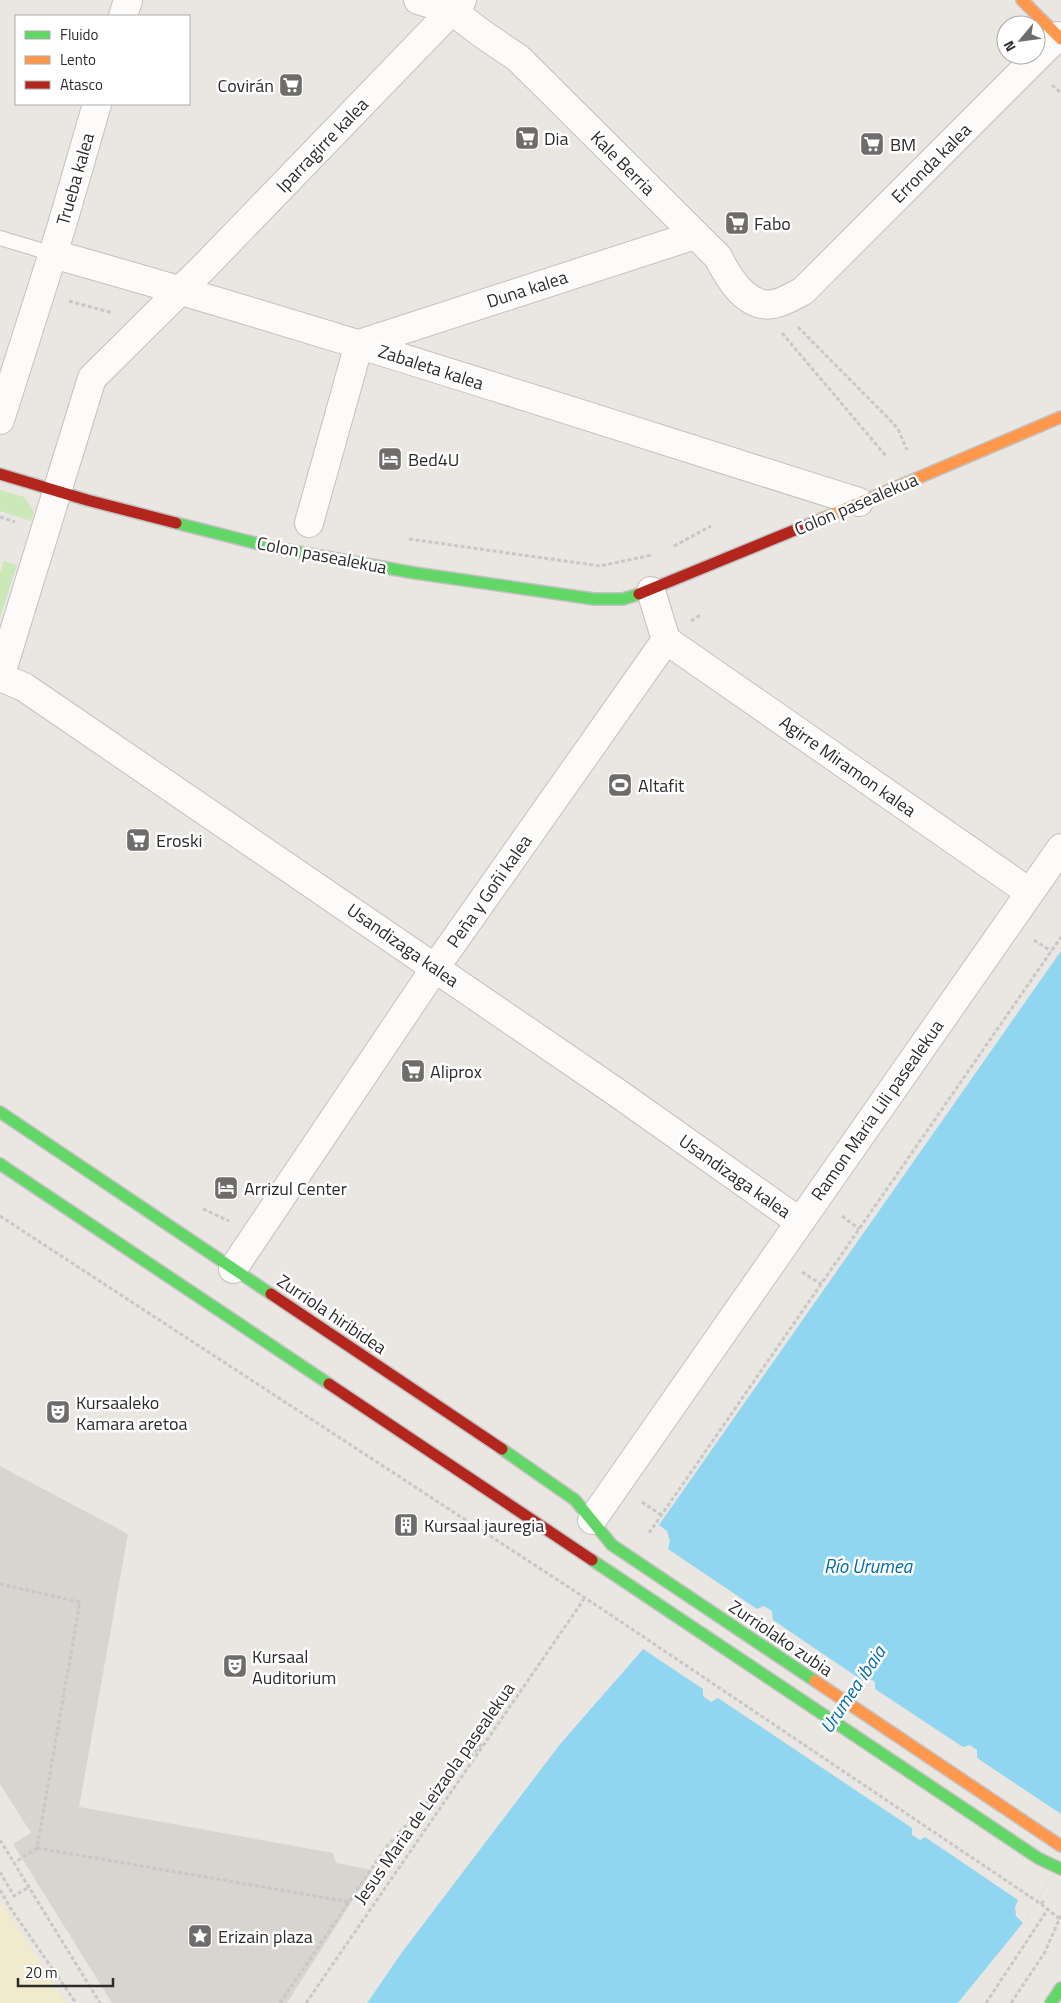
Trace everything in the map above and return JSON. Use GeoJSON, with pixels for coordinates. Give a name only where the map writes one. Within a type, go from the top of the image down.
{"type":"FeatureCollection","features":[{"type":"Feature","properties":{"kind":"main road"},"geometry":{"type":"LineString","coordinates":[[1022,0],[1059,37]]}},
{"type":"Feature","properties":{"kind":"main road","name":"Colon pasealekua"},"geometry":{"type":"LineString","coordinates":[[0,474],[56,491],[275,548],[415,573],[594,598],[623,599],[651,591],[1061,417]]}},
{"type":"Feature","properties":{"kind":"main road","name":"Zurriola hiribidea"},"geometry":{"type":"LineString","coordinates":[[1,1115],[552,1483],[575,1500],[612,1545],[632,1558]]}},
{"type":"Feature","properties":{"kind":"main road","name":"Zurriolako zubia"},"geometry":{"type":"LineString","coordinates":[[0,1164],[619,1578],[1056,1864]]}},
{"type":"Feature","properties":{"kind":"main road","name":"Zurriolako zubia"},"geometry":{"type":"LineString","coordinates":[[632,1558],[1056,1864]]}},
{"type":"Feature","properties":{"kind":"main road"},"geometry":{"type":"LineString","coordinates":[[1051,2003],[1061,1988]]}},
{"type":"Feature","properties":{"kind":"street"},"geometry":{"type":"LineString","coordinates":[[123,15],[128,0]]}},
{"type":"Feature","properties":{"kind":"street"},"geometry":{"type":"LineString","coordinates":[[418,0],[452,3]]}},
{"type":"Feature","properties":{"kind":"street","name":"Kale Berria"},"geometry":{"type":"LineString","coordinates":[[452,3],[484,36],[518,58],[695,234],[718,257],[730,280],[747,297],[762,303],[775,304]]}},
{"type":"Feature","properties":{"kind":"street","name":"Iparragirre kalea"},"geometry":{"type":"LineString","coordinates":[[0,677],[92,378],[181,290],[452,3]]}},
{"type":"Feature","properties":{"kind":"street","name":"Erronda kalea"},"geometry":{"type":"LineString","coordinates":[[775,304],[803,291],[1027,66],[1059,37]]}},
{"type":"Feature","properties":{"kind":"street","name":"Trueba kalea"},"geometry":{"type":"LineString","coordinates":[[0,420],[97,105]]}},
{"type":"Feature","properties":{"kind":"street","name":"Duna kalea"},"geometry":{"type":"LineString","coordinates":[[359,344],[695,234]]}},
{"type":"Feature","properties":{"kind":"street","name":"Zabaleta kalea"},"geometry":{"type":"LineString","coordinates":[[52,254],[181,290],[359,344],[859,502]]}},
{"type":"Feature","properties":{"kind":"street"},"geometry":{"type":"LineString","coordinates":[[309,523],[359,344]]}},
{"type":"Feature","properties":{"kind":"street"},"geometry":{"type":"LineString","coordinates":[[651,591],[666,640]]}},
{"type":"Feature","properties":{"kind":"street","name":"Agirre Miramon kalea"},"geometry":{"type":"LineString","coordinates":[[666,640],[1029,892]]}},
{"type":"Feature","properties":{"kind":"street","name":"Peña y Goñi kalea"},"geometry":{"type":"LineString","coordinates":[[233,1269],[435,968],[666,640]]}},
{"type":"Feature","properties":{"kind":"street","name":"Usandizaga kalea"},"geometry":{"type":"LineString","coordinates":[[0,677],[36,694],[632,1103],[800,1222]]}},
{"type":"Feature","properties":{"kind":"street","name":"Ramon Maria Lili pasealekua"},"geometry":{"type":"LineString","coordinates":[[592,1520],[1061,848]]}},
{"type":"Feature","properties":{"kind":"lane","name":"Zabaleta kalea"},"geometry":{"type":"LineString","coordinates":[[0,238],[52,254]]}},
{"type":"Feature","properties":{"kind":"path"},"geometry":{"type":"LineString","coordinates":[[40,293],[148,322]]}},
{"type":"Feature","properties":{"kind":"path"},"geometry":{"type":"LineString","coordinates":[[775,304],[772,323],[886,456]]}},
{"type":"Feature","properties":{"kind":"path"},"geometry":{"type":"LineString","coordinates":[[775,304],[898,429],[918,478]]}},
{"type":"Feature","properties":{"kind":"path"},"geometry":{"type":"LineString","coordinates":[[672,547],[712,526]]}},
{"type":"Feature","properties":{"kind":"path"},"geometry":{"type":"LineString","coordinates":[[407,538],[600,566],[657,555]]}},
{"type":"Feature","properties":{"kind":"path"},"geometry":{"type":"LineString","coordinates":[[646,1536],[1061,937]]}},
{"type":"Feature","properties":{"kind":"path"},"geometry":{"type":"LineString","coordinates":[[1034,939],[1051,951]]}},
{"type":"Feature","properties":{"kind":"path"},"geometry":{"type":"LineString","coordinates":[[203,1209],[229,1221]]}},
{"type":"Feature","properties":{"kind":"path"},"geometry":{"type":"LineString","coordinates":[[0,1216],[599,1608],[1060,1918],[1045,1952],[1011,2003]]}},
{"type":"Feature","properties":{"kind":"path"},"geometry":{"type":"LineString","coordinates":[[841,1216],[859,1230]]}},
{"type":"Feature","properties":{"kind":"path"},"geometry":{"type":"LineString","coordinates":[[802,1272],[821,1284]]}},
{"type":"Feature","properties":{"kind":"path"},"geometry":{"type":"LineString","coordinates":[[642,1502],[660,1515]]}},
{"type":"Feature","properties":{"kind":"path"},"geometry":{"type":"LineString","coordinates":[[0,1584],[80,1602],[37,1848]]}},
{"type":"Feature","properties":{"kind":"path","name":"Jesus Maria de Leizaola pasealekua"},"geometry":{"type":"LineString","coordinates":[[306,2003],[584,1599]]}},
{"type":"Feature","properties":{"kind":"path"},"geometry":{"type":"LineString","coordinates":[[280,2003],[388,1846],[491,1734]]}},
{"type":"Feature","properties":{"kind":"path"},"geometry":{"type":"LineString","coordinates":[[0,1840],[100,2003]]}},
{"type":"Feature","properties":{"kind":"path"},"geometry":{"type":"LineString","coordinates":[[14,1863],[37,1848],[350,1902]]}},
{"type":"Feature","properties":{"kind":"path"},"geometry":{"type":"LineString","coordinates":[[0,1872],[14,1896],[29,1887]]}},
{"type":"Feature","properties":{"kind":"path"},"geometry":{"type":"LineString","coordinates":[[0,1890],[76,2003]]}},
{"type":"Feature","properties":{"kind":"path"},"geometry":{"type":"LineString","coordinates":[[1041,1904],[1045,1899]]}},
{"type":"Feature","properties":{"kind":"path"},"geometry":{"type":"LineString","coordinates":[[986,2003],[1048,1909]]}},
{"type":"Feature","properties":{"kind":"green space"},"geometry":{"type":"Polygon","coordinates":[[[0,490],[24,497],[34,512],[31,521],[0,511],[0,490]]]}},
{"type":"Feature","properties":{"kind":"green space"},"geometry":{"type":"Polygon","coordinates":[[[4,561],[17,565],[0,617],[0,573],[4,561]]]}},
{"type":"Feature","properties":{"kind":"sand"},"geometry":{"type":"Polygon","coordinates":[[[0,1901],[5,1908],[66,2003],[0,2003],[0,1901]]]}},
{"type":"Feature","properties":{"kind":"shaded area"},"geometry":{"type":"Polygon","coordinates":[[[0,1466],[128,1534],[79,1807],[333,1853],[336,1863],[372,1870],[287,2003],[112,2003],[13,1844],[31,1833],[0,1784],[0,1466]]]}},
{"type":"Feature","properties":{"kind":"water","name":"Río Urumea"},"geometry":{"type":"Polygon","coordinates":[[[1061,951],[1061,1863],[1023,1923],[958,2003],[367,2003],[402,1952],[560,1744],[643,1649],[611,1627],[586,1633],[659,1525],[1061,951]]]}},
{"type":"Feature","properties":{"kind":"pier"},"geometry":{"type":"Polygon","coordinates":[[[659,1525],[667,1531],[670,1541],[668,1549],[757,1609],[764,1606],[772,1611],[773,1620],[863,1681],[869,1678],[875,1682],[875,1689],[963,1747],[970,1745],[977,1750],[977,1758],[1061,1814],[1061,1863],[1023,1923],[1016,1916],[1015,1907],[1018,1900],[925,1837],[920,1840],[912,1835],[912,1828],[718,1698],[711,1702],[703,1696],[703,1689],[643,1649],[560,1744],[402,1952],[367,2003],[365,2003],[400,1950],[558,1742],[639,1649],[611,1630],[606,1635],[595,1638],[584,1635],[659,1525]]]}},
{"type":"Feature","properties":{"kind":"pier"},"geometry":{"type":"Polygon","coordinates":[[[1023,1923],[1009,1945],[961,2003],[958,2003],[1023,1923]]]}},
{"type":"Feature","properties":{"kind":"traffic: fast"},"geometry":{"type":"LineString","coordinates":[[176,523],[275,548],[415,573],[594,599],[623,599],[639,594]]}},
{"type":"Feature","properties":{"kind":"traffic: fast"},"geometry":{"type":"LineString","coordinates":[[0,1112],[271,1294]]}},
{"type":"Feature","properties":{"kind":"traffic: fast"},"geometry":{"type":"LineString","coordinates":[[0,1164],[329,1384]]}},
{"type":"Feature","properties":{"kind":"traffic: fast"},"geometry":{"type":"LineString","coordinates":[[502,1449],[575,1500],[612,1545],[815,1681]]}},
{"type":"Feature","properties":{"kind":"traffic: fast"},"geometry":{"type":"LineString","coordinates":[[592,1560],[1038,1858],[1061,1869]]}},
{"type":"Feature","properties":{"kind":"traffic: fast"},"geometry":{"type":"LineString","coordinates":[[1051,2003],[1061,1988]]}},
{"type":"Feature","properties":{"kind":"traffic: slow"},"geometry":{"type":"LineString","coordinates":[[1022,0],[1061,39]]}},
{"type":"Feature","properties":{"kind":"traffic: slow"},"geometry":{"type":"LineString","coordinates":[[812,523],[1061,417]]}},
{"type":"Feature","properties":{"kind":"traffic: slow"},"geometry":{"type":"LineString","coordinates":[[815,1681],[1061,1846]]}},
{"type":"Feature","properties":{"kind":"traffic: jam"},"geometry":{"type":"LineString","coordinates":[[0,474],[87,500],[176,523]]}},
{"type":"Feature","properties":{"kind":"traffic: jam"},"geometry":{"type":"LineString","coordinates":[[639,594],[812,523]]}},
{"type":"Feature","properties":{"kind":"traffic: jam"},"geometry":{"type":"LineString","coordinates":[[271,1294],[502,1449]]}},
{"type":"Feature","properties":{"kind":"traffic: jam"},"geometry":{"type":"LineString","coordinates":[[329,1384],[592,1560]]}},
{"type":"Feature","properties":{"kind":"place","name":"Covirán"},"geometry":{"type":"Point","coordinates":[291,85]}},
{"type":"Feature","properties":{"kind":"place","name":"Dia"},"geometry":{"type":"Point","coordinates":[527,138]}},
{"type":"Feature","properties":{"kind":"place","name":"BM"},"geometry":{"type":"Point","coordinates":[872,144]}},
{"type":"Feature","properties":{"kind":"place","name":"Fabo"},"geometry":{"type":"Point","coordinates":[737,223]}},
{"type":"Feature","properties":{"kind":"place","name":"Bed4U"},"geometry":{"type":"Point","coordinates":[390,459]}},
{"type":"Feature","properties":{"kind":"place","name":"Altafit"},"geometry":{"type":"Point","coordinates":[620,785]}},
{"type":"Feature","properties":{"kind":"place","name":"Eroski"},"geometry":{"type":"Point","coordinates":[138,840]}},
{"type":"Feature","properties":{"kind":"place","name":"Aliprox"},"geometry":{"type":"Point","coordinates":[413,1071]}},
{"type":"Feature","properties":{"kind":"place","name":"Arrizul Center"},"geometry":{"type":"Point","coordinates":[226,1188]}},
{"type":"Feature","properties":{"kind":"place","name":"Kursaaleko Kamara aretoa"},"geometry":{"type":"Point","coordinates":[58,1412]}},
{"type":"Feature","properties":{"kind":"place","name":"Kursaal jauregia"},"geometry":{"type":"Point","coordinates":[406,1525]}},
{"type":"Feature","properties":{"kind":"place","name":"Kursaal Auditorium"},"geometry":{"type":"Point","coordinates":[235,1666]}},
{"type":"Feature","properties":{"kind":"place","name":"Erizain plaza"},"geometry":{"type":"Point","coordinates":[200,1936]}},
{"type":"Feature","properties":{"kind":"water label","name":"Urumea ibaia"},"geometry":{"type":"Point","coordinates":[852,1689]}}]}
